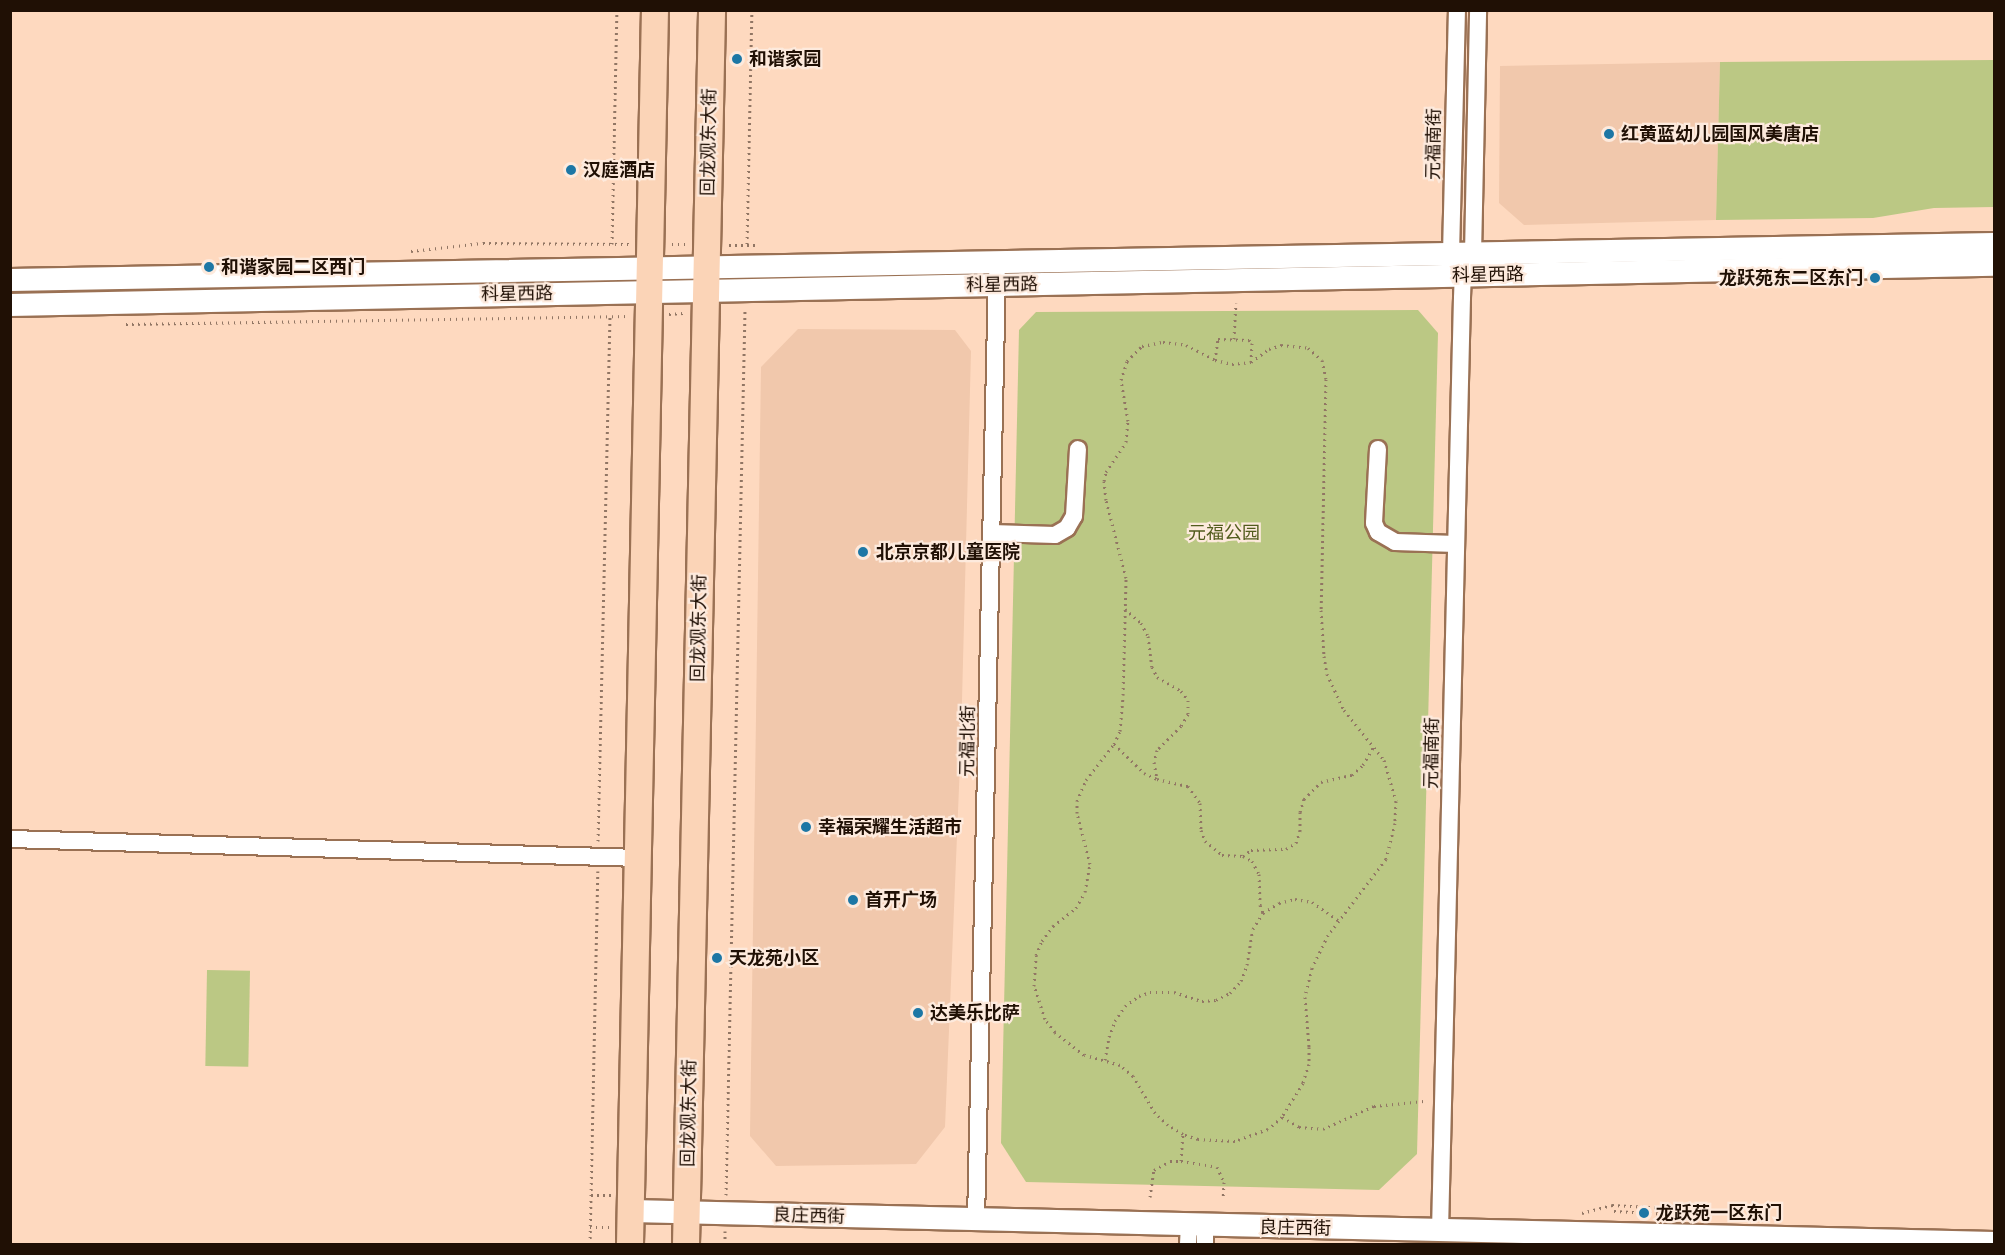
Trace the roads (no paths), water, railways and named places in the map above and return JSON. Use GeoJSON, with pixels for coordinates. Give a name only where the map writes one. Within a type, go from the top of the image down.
{"type":"FeatureCollection","features":[{"type":"Feature","properties":{"kind":"main road"},"geometry":{"type":"LineString","coordinates":[[630,1245],[655,10]]}},
{"type":"Feature","properties":{"kind":"main road","name":"回龙观东大街"},"geometry":{"type":"LineString","coordinates":[[686,1245],[712,10]]}},
{"type":"Feature","properties":{"kind":"street","name":"元福南街"},"geometry":{"type":"LineString","coordinates":[[1440,1231],[1463,275],[1457,10]]}},
{"type":"Feature","properties":{"kind":"street","name":"元福南街"},"geometry":{"type":"LineString","coordinates":[[1462,254],[1478,10]]}},
{"type":"Feature","properties":{"kind":"street","name":"科星西路"},"geometry":{"type":"LineString","coordinates":[[706,279],[998,262],[1995,244]]}},
{"type":"Feature","properties":{"kind":"street","name":"元福北街"},"geometry":{"type":"LineString","coordinates":[[976,1221],[998,262]]}},
{"type":"Feature","properties":{"kind":"street","name":"科星西路"},"geometry":{"type":"LineString","coordinates":[[10,280],[706,279],[997,285],[1995,265]]}},
{"type":"Feature","properties":{"kind":"street","name":"科星西路"},"geometry":{"type":"LineString","coordinates":[[10,305],[650,280]]}},
{"type":"Feature","properties":{"kind":"street"},"geometry":{"type":"LineString","coordinates":[[1378,448],[1374,523],[1378,532],[1395,542],[1456,544]]}},
{"type":"Feature","properties":{"kind":"street"},"geometry":{"type":"LineString","coordinates":[[992,533],[1054,535],[1067,528],[1074,516],[1078,449]]}},
{"type":"Feature","properties":{"kind":"street"},"geometry":{"type":"LineString","coordinates":[[10,839],[638,858]]}},
{"type":"Feature","properties":{"kind":"street","name":"良庄西街"},"geometry":{"type":"LineString","coordinates":[[631,1211],[976,1221],[1197,1235],[1440,1231],[1775,1241],[1995,1243]]}},
{"type":"Feature","properties":{"kind":"place","name":"和谐家园"},"geometry":{"type":"Point","coordinates":[737,59]}},
{"type":"Feature","properties":{"kind":"place","name":"红黄蓝幼儿园国风美唐店"},"geometry":{"type":"Point","coordinates":[1609,134]}},
{"type":"Feature","properties":{"kind":"place","name":"汉庭酒店"},"geometry":{"type":"Point","coordinates":[571,170]}},
{"type":"Feature","properties":{"kind":"place","name":"和谐家园二区西门"},"geometry":{"type":"Point","coordinates":[209,267]}},
{"type":"Feature","properties":{"kind":"place","name":"龙跃苑东二区东门"},"geometry":{"type":"Point","coordinates":[1875,278]}},
{"type":"Feature","properties":{"kind":"place","name":"北京京都儿童医院"},"geometry":{"type":"Point","coordinates":[863,552]}},
{"type":"Feature","properties":{"kind":"place","name":"幸福荣耀生活超市"},"geometry":{"type":"Point","coordinates":[806,827]}},
{"type":"Feature","properties":{"kind":"place","name":"首开广场"},"geometry":{"type":"Point","coordinates":[853,900]}},
{"type":"Feature","properties":{"kind":"place","name":"天龙苑小区"},"geometry":{"type":"Point","coordinates":[717,958]}},
{"type":"Feature","properties":{"kind":"place","name":"达美乐比萨"},"geometry":{"type":"Point","coordinates":[918,1013]}},
{"type":"Feature","properties":{"kind":"place","name":"龙跃苑一区东门"},"geometry":{"type":"Point","coordinates":[1644,1213]}},
{"type":"Feature","properties":{"kind":"park label","name":"元福公园"},"geometry":{"type":"Point","coordinates":[1224,533]}}]}
